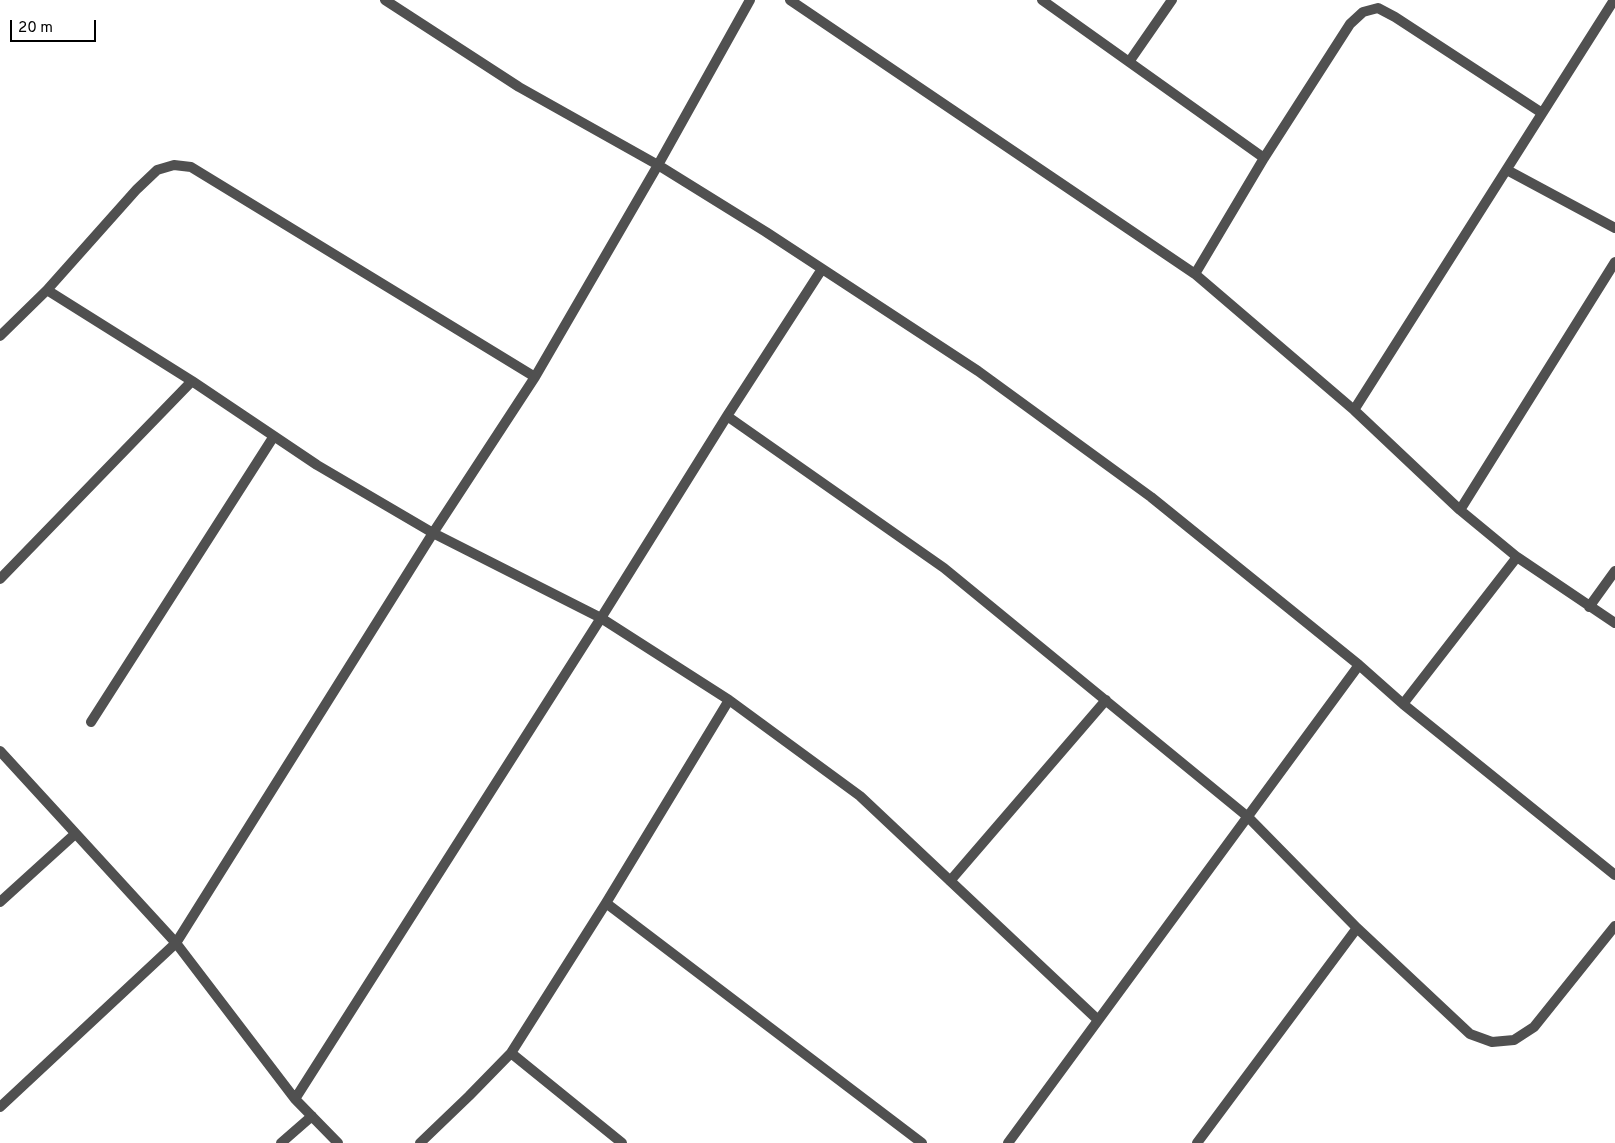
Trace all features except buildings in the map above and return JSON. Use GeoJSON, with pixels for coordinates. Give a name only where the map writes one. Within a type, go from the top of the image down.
{"type":"FeatureCollection","features":[{"type":"Feature","properties":{"kind":"street"},"geometry":{"type":"LineString","coordinates":[[385,0],[519,87],[658,165],[766,232],[978,371],[1143,491],[1615,875]]}},
{"type":"Feature","properties":{"kind":"street"},"geometry":{"type":"LineString","coordinates":[[0,1107],[176,943],[434,533],[535,377],[658,165],[750,0]]}},
{"type":"Feature","properties":{"kind":"street"},"geometry":{"type":"LineString","coordinates":[[790,0],[1195,274],[1354,410],[1460,510],[1517,557],[1615,623]]}},
{"type":"Feature","properties":{"kind":"street"},"geometry":{"type":"LineString","coordinates":[[1042,0],[1264,158]]}},
{"type":"Feature","properties":{"kind":"street"},"geometry":{"type":"LineString","coordinates":[[1129,62],[1172,0]]}},
{"type":"Feature","properties":{"kind":"street"},"geometry":{"type":"LineString","coordinates":[[1354,410],[1614,0]]}},
{"type":"Feature","properties":{"kind":"street"},"geometry":{"type":"LineString","coordinates":[[1195,274],[1264,158],[1350,24],[1363,12],[1378,8],[1395,16],[1542,113]]}},
{"type":"Feature","properties":{"kind":"street"},"geometry":{"type":"LineString","coordinates":[[0,336],[47,290],[137,189],[157,170],[174,165],[191,166],[535,377]]}},
{"type":"Feature","properties":{"kind":"street"},"geometry":{"type":"LineString","coordinates":[[1507,170],[1615,228]]}},
{"type":"Feature","properties":{"kind":"street"},"geometry":{"type":"LineString","coordinates":[[1460,510],[1615,262]]}},
{"type":"Feature","properties":{"kind":"street"},"geometry":{"type":"LineString","coordinates":[[295,1099],[822,269]]}},
{"type":"Feature","properties":{"kind":"street"},"geometry":{"type":"LineString","coordinates":[[47,290],[317,464],[434,533],[601,618],[729,700],[860,796],[1098,1020]]}},
{"type":"Feature","properties":{"kind":"street"},"geometry":{"type":"LineString","coordinates":[[0,579],[192,382]]}},
{"type":"Feature","properties":{"kind":"street"},"geometry":{"type":"LineString","coordinates":[[727,416],[944,568],[1248,817],[1357,928],[1470,1034],[1492,1042],[1514,1040],[1534,1027],[1615,926]]}},
{"type":"Feature","properties":{"kind":"street"},"geometry":{"type":"LineString","coordinates":[[91,722],[274,436]]}},
{"type":"Feature","properties":{"kind":"street"},"geometry":{"type":"LineString","coordinates":[[1403,704],[1517,557]]}},
{"type":"Feature","properties":{"kind":"street"},"geometry":{"type":"LineString","coordinates":[[1590,607],[1615,571]]}},
{"type":"Feature","properties":{"kind":"street"},"geometry":{"type":"LineString","coordinates":[[1008,1143],[1359,665]]}},
{"type":"Feature","properties":{"kind":"street"},"geometry":{"type":"LineString","coordinates":[[420,1143],[511,1053],[606,903],[729,700]]}},
{"type":"Feature","properties":{"kind":"street"},"geometry":{"type":"LineString","coordinates":[[950,882],[1106,700]]}},
{"type":"Feature","properties":{"kind":"street"},"geometry":{"type":"LineString","coordinates":[[0,751],[176,943],[295,1099],[338,1143]]}},
{"type":"Feature","properties":{"kind":"street"},"geometry":{"type":"LineString","coordinates":[[0,902],[75,834]]}},
{"type":"Feature","properties":{"kind":"street"},"geometry":{"type":"LineString","coordinates":[[606,903],[922,1143]]}},
{"type":"Feature","properties":{"kind":"street"},"geometry":{"type":"LineString","coordinates":[[1197,1143],[1357,928]]}},
{"type":"Feature","properties":{"kind":"street"},"geometry":{"type":"LineString","coordinates":[[511,1053],[622,1143]]}},
{"type":"Feature","properties":{"kind":"street"},"geometry":{"type":"LineString","coordinates":[[281,1143],[312,1116]]}}]}
